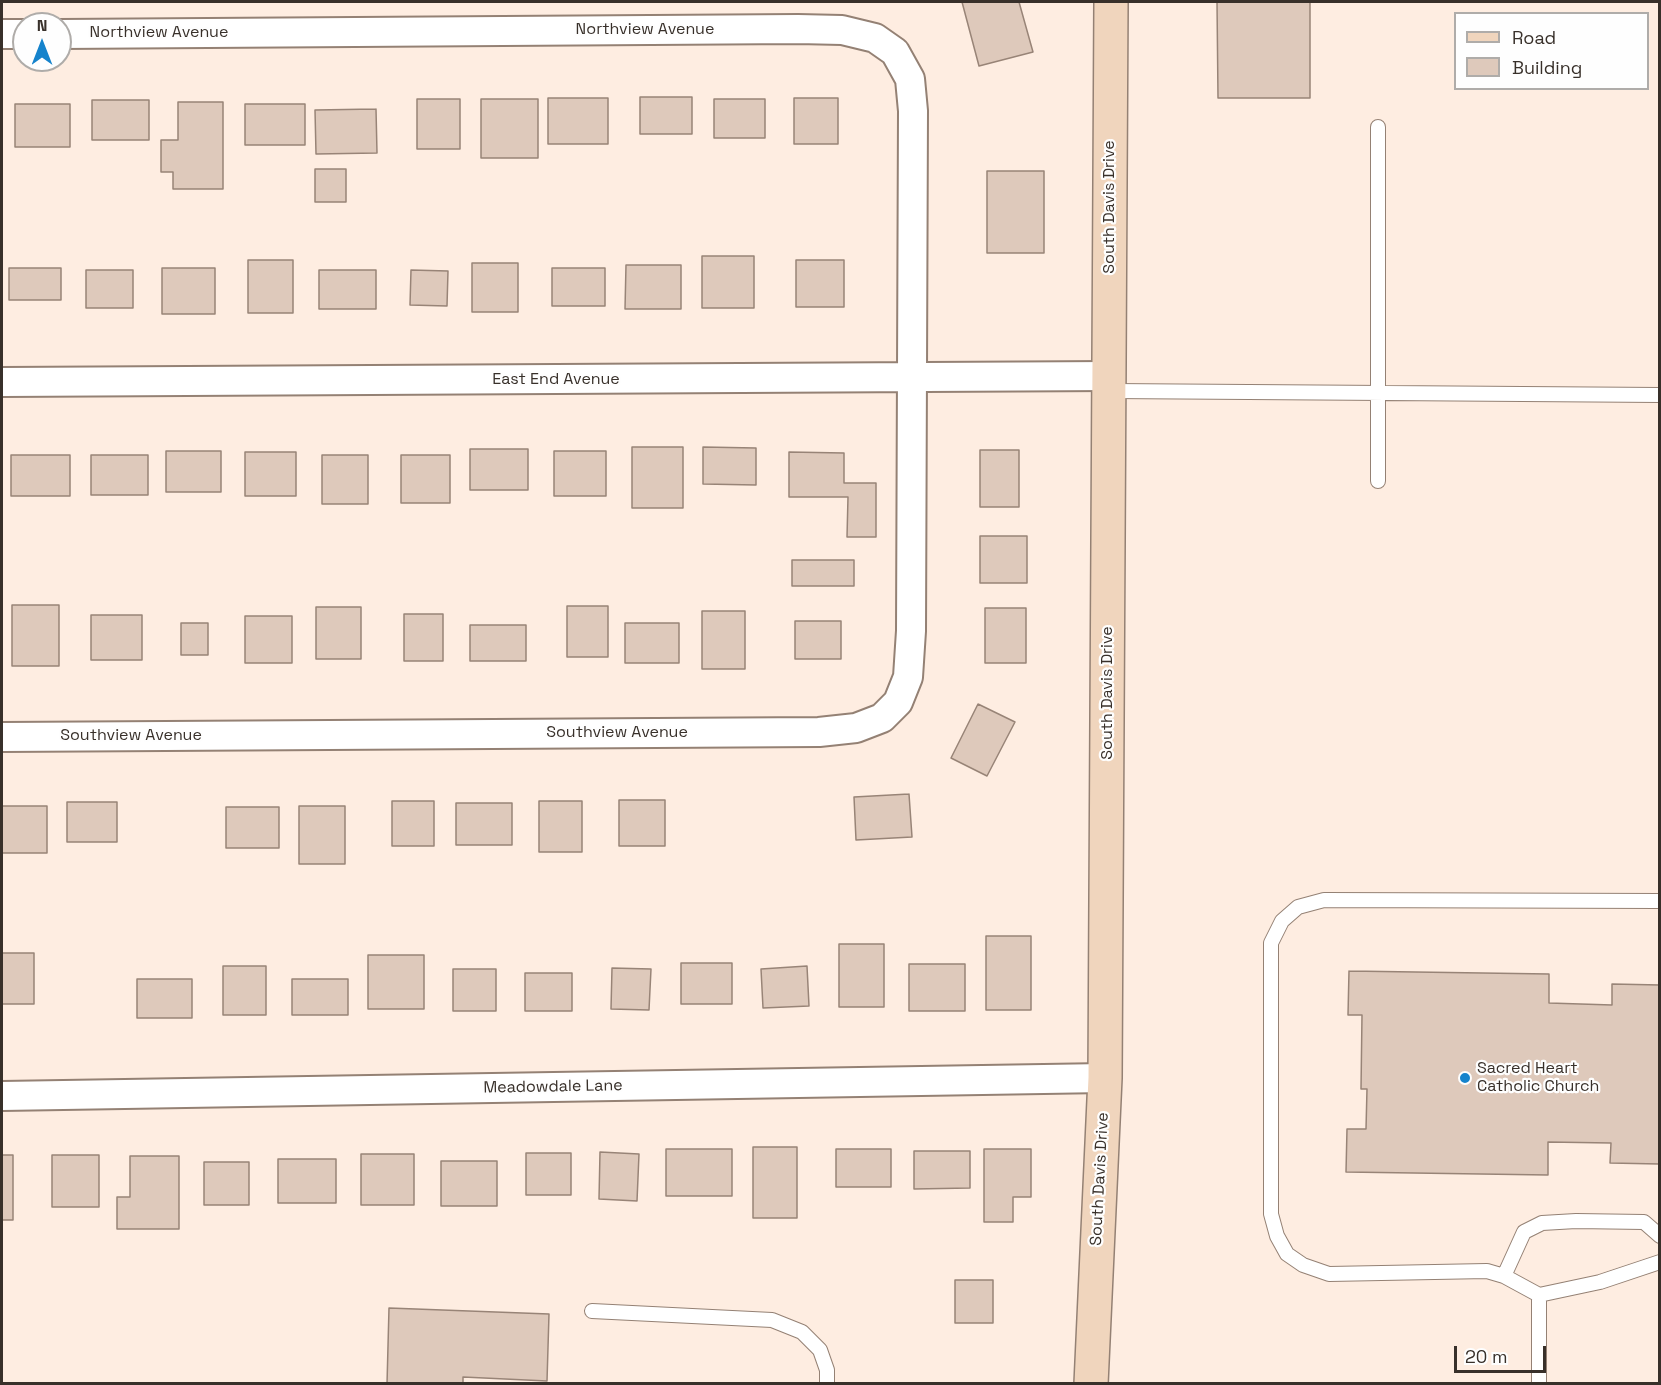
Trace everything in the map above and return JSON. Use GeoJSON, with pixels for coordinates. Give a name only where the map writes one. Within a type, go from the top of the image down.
{"type":"FeatureCollection","features":[{"type":"Feature","properties":{"kind":"street","name":"South Davis Drive"},"geometry":{"type":"LineString","coordinates":[[1091,1383],[1105,1078],[1112,2]]}},
{"type":"Feature","properties":{"kind":"street","name":"Northview Avenue"},"geometry":{"type":"LineString","coordinates":[[72,34],[798,29],[842,30],[875,38],[895,52],[910,79],[914,111],[911,378]]}},
{"type":"Feature","properties":{"kind":"street","name":"East End Avenue"},"geometry":{"type":"LineString","coordinates":[[2,382],[911,378],[1110,384]]}},
{"type":"Feature","properties":{"kind":"street","name":"Southview Avenue"},"geometry":{"type":"LineString","coordinates":[[2,737],[819,732],[856,728],[882,718],[898,702],[908,676],[911,631],[911,378]]}},
{"type":"Feature","properties":{"kind":"street","name":"Meadowdale Lane"},"geometry":{"type":"LineString","coordinates":[[2,1096],[1105,1078]]}},
{"type":"Feature","properties":{"kind":"lane"},"geometry":{"type":"LineString","coordinates":[[1378,127],[1378,481]]}},
{"type":"Feature","properties":{"kind":"lane"},"geometry":{"type":"LineString","coordinates":[[1110,384],[1377,394],[1659,394]]}},
{"type":"Feature","properties":{"kind":"lane"},"geometry":{"type":"LineString","coordinates":[[1659,901],[1324,900],[1298,907],[1282,921],[1271,943],[1271,1214],[1277,1236],[1287,1254],[1303,1264],[1329,1274],[1487,1271],[1504,1276],[1539,1295],[1600,1282],[1659,1262]]}},
{"type":"Feature","properties":{"kind":"lane"},"geometry":{"type":"LineString","coordinates":[[1504,1276],[1524,1232],[1542,1223],[1644,1222],[1659,1236]]}},
{"type":"Feature","properties":{"kind":"lane"},"geometry":{"type":"LineString","coordinates":[[1539,1295],[1539,1383]]}},
{"type":"Feature","properties":{"kind":"lane"},"geometry":{"type":"LineString","coordinates":[[592,1311],[772,1320],[802,1332],[820,1350],[827,1383]]}},
{"type":"Feature","properties":{"kind":"building"},"geometry":{"type":"Polygon","coordinates":[[[962,2],[1019,2],[1033,52],[979,66],[962,2]]]}},
{"type":"Feature","properties":{"kind":"building"},"geometry":{"type":"Polygon","coordinates":[[[1217,2],[1310,2],[1310,98],[1218,98],[1217,2]]]}},
{"type":"Feature","properties":{"kind":"building"},"geometry":{"type":"Polygon","coordinates":[[[640,97],[692,97],[692,134],[640,134],[640,97]]]}},
{"type":"Feature","properties":{"kind":"building"},"geometry":{"type":"Polygon","coordinates":[[[548,98],[608,98],[608,144],[548,144],[548,98]]]}},
{"type":"Feature","properties":{"kind":"building"},"geometry":{"type":"Polygon","coordinates":[[[794,98],[838,98],[838,144],[794,144],[794,98]]]}},
{"type":"Feature","properties":{"kind":"building"},"geometry":{"type":"Polygon","coordinates":[[[417,99],[460,99],[460,149],[417,149],[417,99]]]}},
{"type":"Feature","properties":{"kind":"building"},"geometry":{"type":"Polygon","coordinates":[[[481,99],[538,99],[538,158],[481,158],[481,99]]]}},
{"type":"Feature","properties":{"kind":"building"},"geometry":{"type":"Polygon","coordinates":[[[714,99],[765,99],[765,138],[714,138],[714,99]]]}},
{"type":"Feature","properties":{"kind":"building"},"geometry":{"type":"Polygon","coordinates":[[[92,100],[149,100],[149,140],[92,140],[92,100]]]}},
{"type":"Feature","properties":{"kind":"building"},"geometry":{"type":"Polygon","coordinates":[[[178,102],[223,102],[223,189],[173,189],[173,172],[161,172],[161,140],[178,140],[178,102]]]}},
{"type":"Feature","properties":{"kind":"building"},"geometry":{"type":"Polygon","coordinates":[[[15,104],[70,104],[70,147],[15,147],[15,104]]]}},
{"type":"Feature","properties":{"kind":"building"},"geometry":{"type":"Polygon","coordinates":[[[245,104],[305,104],[305,145],[245,145],[245,104]]]}},
{"type":"Feature","properties":{"kind":"building"},"geometry":{"type":"Polygon","coordinates":[[[376,109],[377,153],[316,154],[315,110],[376,109]]]}},
{"type":"Feature","properties":{"kind":"building"},"geometry":{"type":"Polygon","coordinates":[[[315,169],[346,169],[346,202],[315,202],[315,169]]]}},
{"type":"Feature","properties":{"kind":"building"},"geometry":{"type":"Polygon","coordinates":[[[987,171],[1044,171],[1044,253],[987,253],[987,171]]]}},
{"type":"Feature","properties":{"kind":"building"},"geometry":{"type":"Polygon","coordinates":[[[702,256],[754,256],[754,308],[702,308],[702,256]]]}},
{"type":"Feature","properties":{"kind":"building"},"geometry":{"type":"Polygon","coordinates":[[[248,260],[293,260],[293,313],[248,313],[248,260]]]}},
{"type":"Feature","properties":{"kind":"building"},"geometry":{"type":"Polygon","coordinates":[[[796,260],[844,260],[844,307],[796,307],[796,260]]]}},
{"type":"Feature","properties":{"kind":"building"},"geometry":{"type":"Polygon","coordinates":[[[472,263],[518,263],[518,312],[472,312],[472,263]]]}},
{"type":"Feature","properties":{"kind":"building"},"geometry":{"type":"Polygon","coordinates":[[[626,265],[681,265],[681,309],[625,309],[626,265]]]}},
{"type":"Feature","properties":{"kind":"building"},"geometry":{"type":"Polygon","coordinates":[[[9,268],[61,268],[61,300],[9,300],[9,268]]]}},
{"type":"Feature","properties":{"kind":"building"},"geometry":{"type":"Polygon","coordinates":[[[162,268],[215,268],[215,314],[162,314],[162,268]]]}},
{"type":"Feature","properties":{"kind":"building"},"geometry":{"type":"Polygon","coordinates":[[[552,268],[605,268],[605,306],[552,306],[552,268]]]}},
{"type":"Feature","properties":{"kind":"building"},"geometry":{"type":"Polygon","coordinates":[[[86,270],[133,270],[133,308],[86,308],[86,270]]]}},
{"type":"Feature","properties":{"kind":"building"},"geometry":{"type":"Polygon","coordinates":[[[319,270],[376,270],[376,309],[319,309],[319,270]]]}},
{"type":"Feature","properties":{"kind":"building"},"geometry":{"type":"Polygon","coordinates":[[[411,270],[448,271],[447,306],[410,305],[411,270]]]}},
{"type":"Feature","properties":{"kind":"building"},"geometry":{"type":"Polygon","coordinates":[[[632,447],[683,447],[683,508],[632,508],[632,447]]]}},
{"type":"Feature","properties":{"kind":"building"},"geometry":{"type":"Polygon","coordinates":[[[703,447],[756,448],[756,485],[703,484],[703,447]]]}},
{"type":"Feature","properties":{"kind":"building"},"geometry":{"type":"Polygon","coordinates":[[[470,449],[528,449],[528,490],[470,490],[470,449]]]}},
{"type":"Feature","properties":{"kind":"building"},"geometry":{"type":"Polygon","coordinates":[[[980,450],[1019,450],[1019,507],[980,507],[980,450]]]}},
{"type":"Feature","properties":{"kind":"building"},"geometry":{"type":"Polygon","coordinates":[[[166,451],[221,451],[221,492],[166,492],[166,451]]]}},
{"type":"Feature","properties":{"kind":"building"},"geometry":{"type":"Polygon","coordinates":[[[554,451],[606,451],[606,496],[554,496],[554,451]]]}},
{"type":"Feature","properties":{"kind":"building"},"geometry":{"type":"Polygon","coordinates":[[[245,452],[296,452],[296,496],[245,496],[245,452]]]}},
{"type":"Feature","properties":{"kind":"building"},"geometry":{"type":"Polygon","coordinates":[[[789,452],[844,453],[844,483],[876,483],[876,537],[847,537],[848,497],[789,497],[789,452]]]}},
{"type":"Feature","properties":{"kind":"building"},"geometry":{"type":"Polygon","coordinates":[[[11,455],[70,455],[70,496],[11,496],[11,455]]]}},
{"type":"Feature","properties":{"kind":"building"},"geometry":{"type":"Polygon","coordinates":[[[91,455],[148,455],[148,495],[91,495],[91,455]]]}},
{"type":"Feature","properties":{"kind":"building"},"geometry":{"type":"Polygon","coordinates":[[[322,455],[368,455],[368,504],[322,504],[322,455]]]}},
{"type":"Feature","properties":{"kind":"building"},"geometry":{"type":"Polygon","coordinates":[[[401,455],[450,455],[450,503],[401,503],[401,455]]]}},
{"type":"Feature","properties":{"kind":"building"},"geometry":{"type":"Polygon","coordinates":[[[980,536],[1027,536],[1027,583],[980,583],[980,536]]]}},
{"type":"Feature","properties":{"kind":"building"},"geometry":{"type":"Polygon","coordinates":[[[792,560],[854,560],[854,586],[792,586],[792,560]]]}},
{"type":"Feature","properties":{"kind":"building"},"geometry":{"type":"Polygon","coordinates":[[[12,605],[59,605],[59,666],[12,666],[12,605]]]}},
{"type":"Feature","properties":{"kind":"building"},"geometry":{"type":"Polygon","coordinates":[[[567,606],[608,606],[608,657],[567,657],[567,606]]]}},
{"type":"Feature","properties":{"kind":"building"},"geometry":{"type":"Polygon","coordinates":[[[316,607],[361,607],[361,659],[316,659],[316,607]]]}},
{"type":"Feature","properties":{"kind":"building"},"geometry":{"type":"Polygon","coordinates":[[[985,608],[1026,608],[1026,663],[985,663],[985,608]]]}},
{"type":"Feature","properties":{"kind":"building"},"geometry":{"type":"Polygon","coordinates":[[[702,611],[745,611],[745,669],[702,669],[702,611]]]}},
{"type":"Feature","properties":{"kind":"building"},"geometry":{"type":"Polygon","coordinates":[[[404,614],[443,614],[443,661],[404,661],[404,614]]]}},
{"type":"Feature","properties":{"kind":"building"},"geometry":{"type":"Polygon","coordinates":[[[91,615],[142,615],[142,660],[91,660],[91,615]]]}},
{"type":"Feature","properties":{"kind":"building"},"geometry":{"type":"Polygon","coordinates":[[[245,616],[292,616],[292,663],[245,663],[245,616]]]}},
{"type":"Feature","properties":{"kind":"building"},"geometry":{"type":"Polygon","coordinates":[[[795,621],[841,621],[841,659],[795,659],[795,621]]]}},
{"type":"Feature","properties":{"kind":"building"},"geometry":{"type":"Polygon","coordinates":[[[181,623],[208,623],[208,655],[181,655],[181,623]]]}},
{"type":"Feature","properties":{"kind":"building"},"geometry":{"type":"Polygon","coordinates":[[[625,623],[679,623],[679,663],[625,663],[625,623]]]}},
{"type":"Feature","properties":{"kind":"building"},"geometry":{"type":"Polygon","coordinates":[[[470,625],[526,625],[526,661],[470,661],[470,625]]]}},
{"type":"Feature","properties":{"kind":"building"},"geometry":{"type":"Polygon","coordinates":[[[978,704],[1015,722],[987,776],[951,758],[978,704]]]}},
{"type":"Feature","properties":{"kind":"building"},"geometry":{"type":"Polygon","coordinates":[[[909,794],[912,837],[856,840],[854,797],[909,794]]]}},
{"type":"Feature","properties":{"kind":"building"},"geometry":{"type":"Polygon","coordinates":[[[619,800],[665,800],[665,846],[619,846],[619,800]]]}},
{"type":"Feature","properties":{"kind":"building"},"geometry":{"type":"Polygon","coordinates":[[[392,801],[434,801],[434,846],[392,846],[392,801]]]}},
{"type":"Feature","properties":{"kind":"building"},"geometry":{"type":"Polygon","coordinates":[[[539,801],[582,801],[582,852],[539,852],[539,801]]]}},
{"type":"Feature","properties":{"kind":"building"},"geometry":{"type":"Polygon","coordinates":[[[67,802],[117,802],[117,842],[67,842],[67,802]]]}},
{"type":"Feature","properties":{"kind":"building"},"geometry":{"type":"Polygon","coordinates":[[[456,803],[512,803],[512,845],[456,845],[456,803]]]}},
{"type":"Feature","properties":{"kind":"building"},"geometry":{"type":"Polygon","coordinates":[[[2,806],[47,806],[47,853],[2,853],[2,806]]]}},
{"type":"Feature","properties":{"kind":"building"},"geometry":{"type":"Polygon","coordinates":[[[299,806],[345,806],[345,864],[299,864],[299,806]]]}},
{"type":"Feature","properties":{"kind":"building"},"geometry":{"type":"Polygon","coordinates":[[[226,807],[279,807],[279,848],[226,848],[226,807]]]}},
{"type":"Feature","properties":{"kind":"building"},"geometry":{"type":"Polygon","coordinates":[[[986,936],[1031,936],[1031,1010],[986,1010],[986,936]]]}},
{"type":"Feature","properties":{"kind":"building"},"geometry":{"type":"Polygon","coordinates":[[[839,944],[884,944],[884,1007],[839,1007],[839,944]]]}},
{"type":"Feature","properties":{"kind":"building"},"geometry":{"type":"Polygon","coordinates":[[[2,953],[34,953],[34,1004],[2,1004],[2,953]]]}},
{"type":"Feature","properties":{"kind":"building"},"geometry":{"type":"Polygon","coordinates":[[[368,955],[424,955],[424,1009],[368,1009],[368,955]]]}},
{"type":"Feature","properties":{"kind":"building"},"geometry":{"type":"Polygon","coordinates":[[[681,963],[732,963],[732,1004],[681,1004],[681,963]]]}},
{"type":"Feature","properties":{"kind":"building"},"geometry":{"type":"Polygon","coordinates":[[[909,964],[965,964],[965,1011],[909,1011],[909,964]]]}},
{"type":"Feature","properties":{"kind":"building"},"geometry":{"type":"Polygon","coordinates":[[[223,966],[266,966],[266,1015],[223,1015],[223,966]]]}},
{"type":"Feature","properties":{"kind":"building"},"geometry":{"type":"Polygon","coordinates":[[[807,966],[809,1006],[763,1008],[761,969],[807,966]]]}},
{"type":"Feature","properties":{"kind":"building"},"geometry":{"type":"Polygon","coordinates":[[[612,968],[651,969],[649,1010],[611,1009],[612,968]]]}},
{"type":"Feature","properties":{"kind":"building"},"geometry":{"type":"Polygon","coordinates":[[[453,969],[496,969],[496,1011],[453,1011],[453,969]]]}},
{"type":"Feature","properties":{"kind":"building"},"geometry":{"type":"Polygon","coordinates":[[[1349,971],[1549,974],[1549,1003],[1612,1005],[1612,984],[1660,985],[1659,1164],[1610,1163],[1611,1143],[1548,1142],[1548,1175],[1346,1172],[1347,1129],[1366,1129],[1367,1089],[1361,1089],[1362,1015],[1348,1015],[1349,971]]]}},
{"type":"Feature","properties":{"kind":"building"},"geometry":{"type":"Polygon","coordinates":[[[525,973],[572,973],[572,1011],[525,1011],[525,973]]]}},
{"type":"Feature","properties":{"kind":"building"},"geometry":{"type":"Polygon","coordinates":[[[137,979],[192,979],[192,1018],[137,1018],[137,979]]]}},
{"type":"Feature","properties":{"kind":"building"},"geometry":{"type":"Polygon","coordinates":[[[292,979],[348,979],[348,1015],[292,1015],[292,979]]]}},
{"type":"Feature","properties":{"kind":"building"},"geometry":{"type":"Polygon","coordinates":[[[753,1147],[797,1147],[797,1218],[753,1218],[753,1147]]]}},
{"type":"Feature","properties":{"kind":"building"},"geometry":{"type":"Polygon","coordinates":[[[666,1149],[732,1149],[732,1196],[666,1196],[666,1149]]]}},
{"type":"Feature","properties":{"kind":"building"},"geometry":{"type":"Polygon","coordinates":[[[836,1149],[891,1149],[891,1187],[836,1187],[836,1149]]]}},
{"type":"Feature","properties":{"kind":"building"},"geometry":{"type":"Polygon","coordinates":[[[984,1149],[1031,1149],[1031,1197],[1013,1197],[1013,1222],[984,1222],[984,1149]]]}},
{"type":"Feature","properties":{"kind":"building"},"geometry":{"type":"Polygon","coordinates":[[[914,1151],[970,1151],[970,1188],[914,1189],[914,1151]]]}},
{"type":"Feature","properties":{"kind":"building"},"geometry":{"type":"Polygon","coordinates":[[[600,1152],[639,1154],[637,1201],[599,1199],[600,1152]]]}},
{"type":"Feature","properties":{"kind":"building"},"geometry":{"type":"Polygon","coordinates":[[[526,1153],[571,1153],[571,1195],[526,1195],[526,1153]]]}},
{"type":"Feature","properties":{"kind":"building"},"geometry":{"type":"Polygon","coordinates":[[[361,1154],[414,1154],[414,1205],[361,1205],[361,1154]]]}},
{"type":"Feature","properties":{"kind":"building"},"geometry":{"type":"Polygon","coordinates":[[[2,1155],[13,1155],[13,1220],[2,1220],[2,1155]]]}},
{"type":"Feature","properties":{"kind":"building"},"geometry":{"type":"Polygon","coordinates":[[[52,1155],[99,1155],[99,1207],[52,1207],[52,1155]]]}},
{"type":"Feature","properties":{"kind":"building"},"geometry":{"type":"Polygon","coordinates":[[[130,1156],[179,1156],[179,1229],[117,1229],[117,1197],[130,1197],[130,1156]]]}},
{"type":"Feature","properties":{"kind":"building"},"geometry":{"type":"Polygon","coordinates":[[[278,1159],[336,1159],[336,1203],[278,1203],[278,1159]]]}},
{"type":"Feature","properties":{"kind":"building"},"geometry":{"type":"Polygon","coordinates":[[[441,1161],[497,1161],[497,1206],[441,1206],[441,1161]]]}},
{"type":"Feature","properties":{"kind":"building"},"geometry":{"type":"Polygon","coordinates":[[[204,1162],[249,1162],[249,1205],[204,1205],[204,1162]]]}},
{"type":"Feature","properties":{"kind":"building"},"geometry":{"type":"Polygon","coordinates":[[[955,1280],[993,1280],[993,1323],[955,1323],[955,1280]]]}},
{"type":"Feature","properties":{"kind":"building"},"geometry":{"type":"Polygon","coordinates":[[[389,1308],[549,1314],[547,1381],[463,1377],[463,1384],[387,1384],[389,1308]]]}},
{"type":"Feature","properties":{"kind":"place","name":"Sacred Heart Catholic Church"},"geometry":{"type":"Point","coordinates":[1465,1078]}}]}
